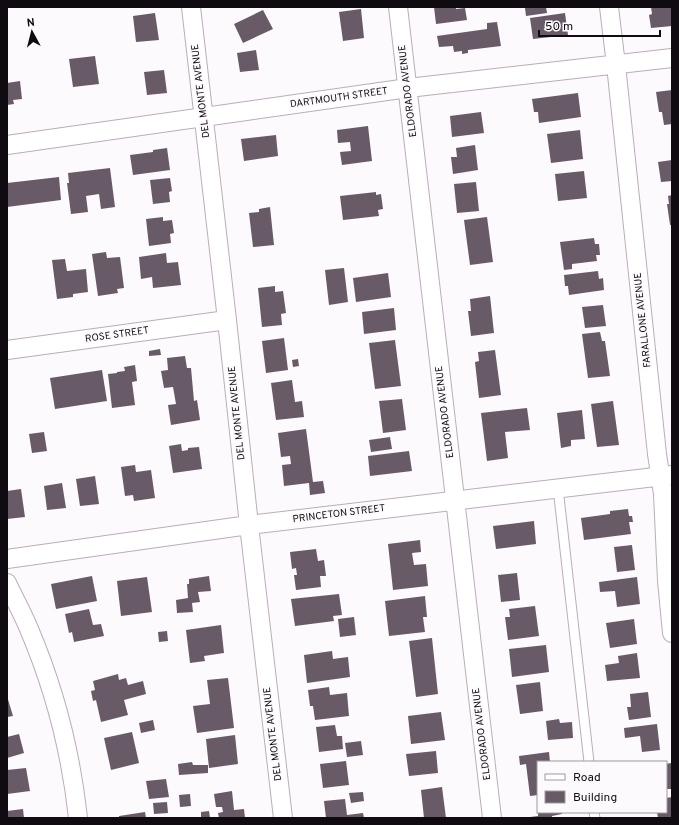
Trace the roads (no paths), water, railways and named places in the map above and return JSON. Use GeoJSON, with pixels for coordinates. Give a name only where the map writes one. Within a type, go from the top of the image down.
{"type":"FeatureCollection","features":[{"type":"Feature","properties":{"kind":"street","name":"DEL MONTE AVENUE"},"geometry":{"type":"LineString","coordinates":[[191,7],[283,818]]}},
{"type":"Feature","properties":{"kind":"street","name":"ELDORADO AVENUE"},"geometry":{"type":"LineString","coordinates":[[398,7],[492,818]]}},
{"type":"Feature","properties":{"kind":"street","name":"FARALLONE AVENUE"},"geometry":{"type":"LineString","coordinates":[[609,7],[657,454],[666,475],[663,500],[667,581],[672,633]]}},
{"type":"Feature","properties":{"kind":"street","name":"DARTMOUTH STREET"},"geometry":{"type":"LineString","coordinates":[[7,145],[408,88],[672,58]]}},
{"type":"Feature","properties":{"kind":"street","name":"ROSE STREET"},"geometry":{"type":"LineString","coordinates":[[7,350],[227,320]]}},
{"type":"Feature","properties":{"kind":"street","name":"PRINCETON STREET"},"geometry":{"type":"LineString","coordinates":[[7,559],[249,525],[666,475]]}},
{"type":"Feature","properties":{"kind":"street"},"geometry":{"type":"LineString","coordinates":[[7,583],[29,628],[53,693],[69,758],[78,818]]}},
{"type":"Feature","properties":{"kind":"lane"},"geometry":{"type":"LineString","coordinates":[[558,488],[589,761]]}}]}
